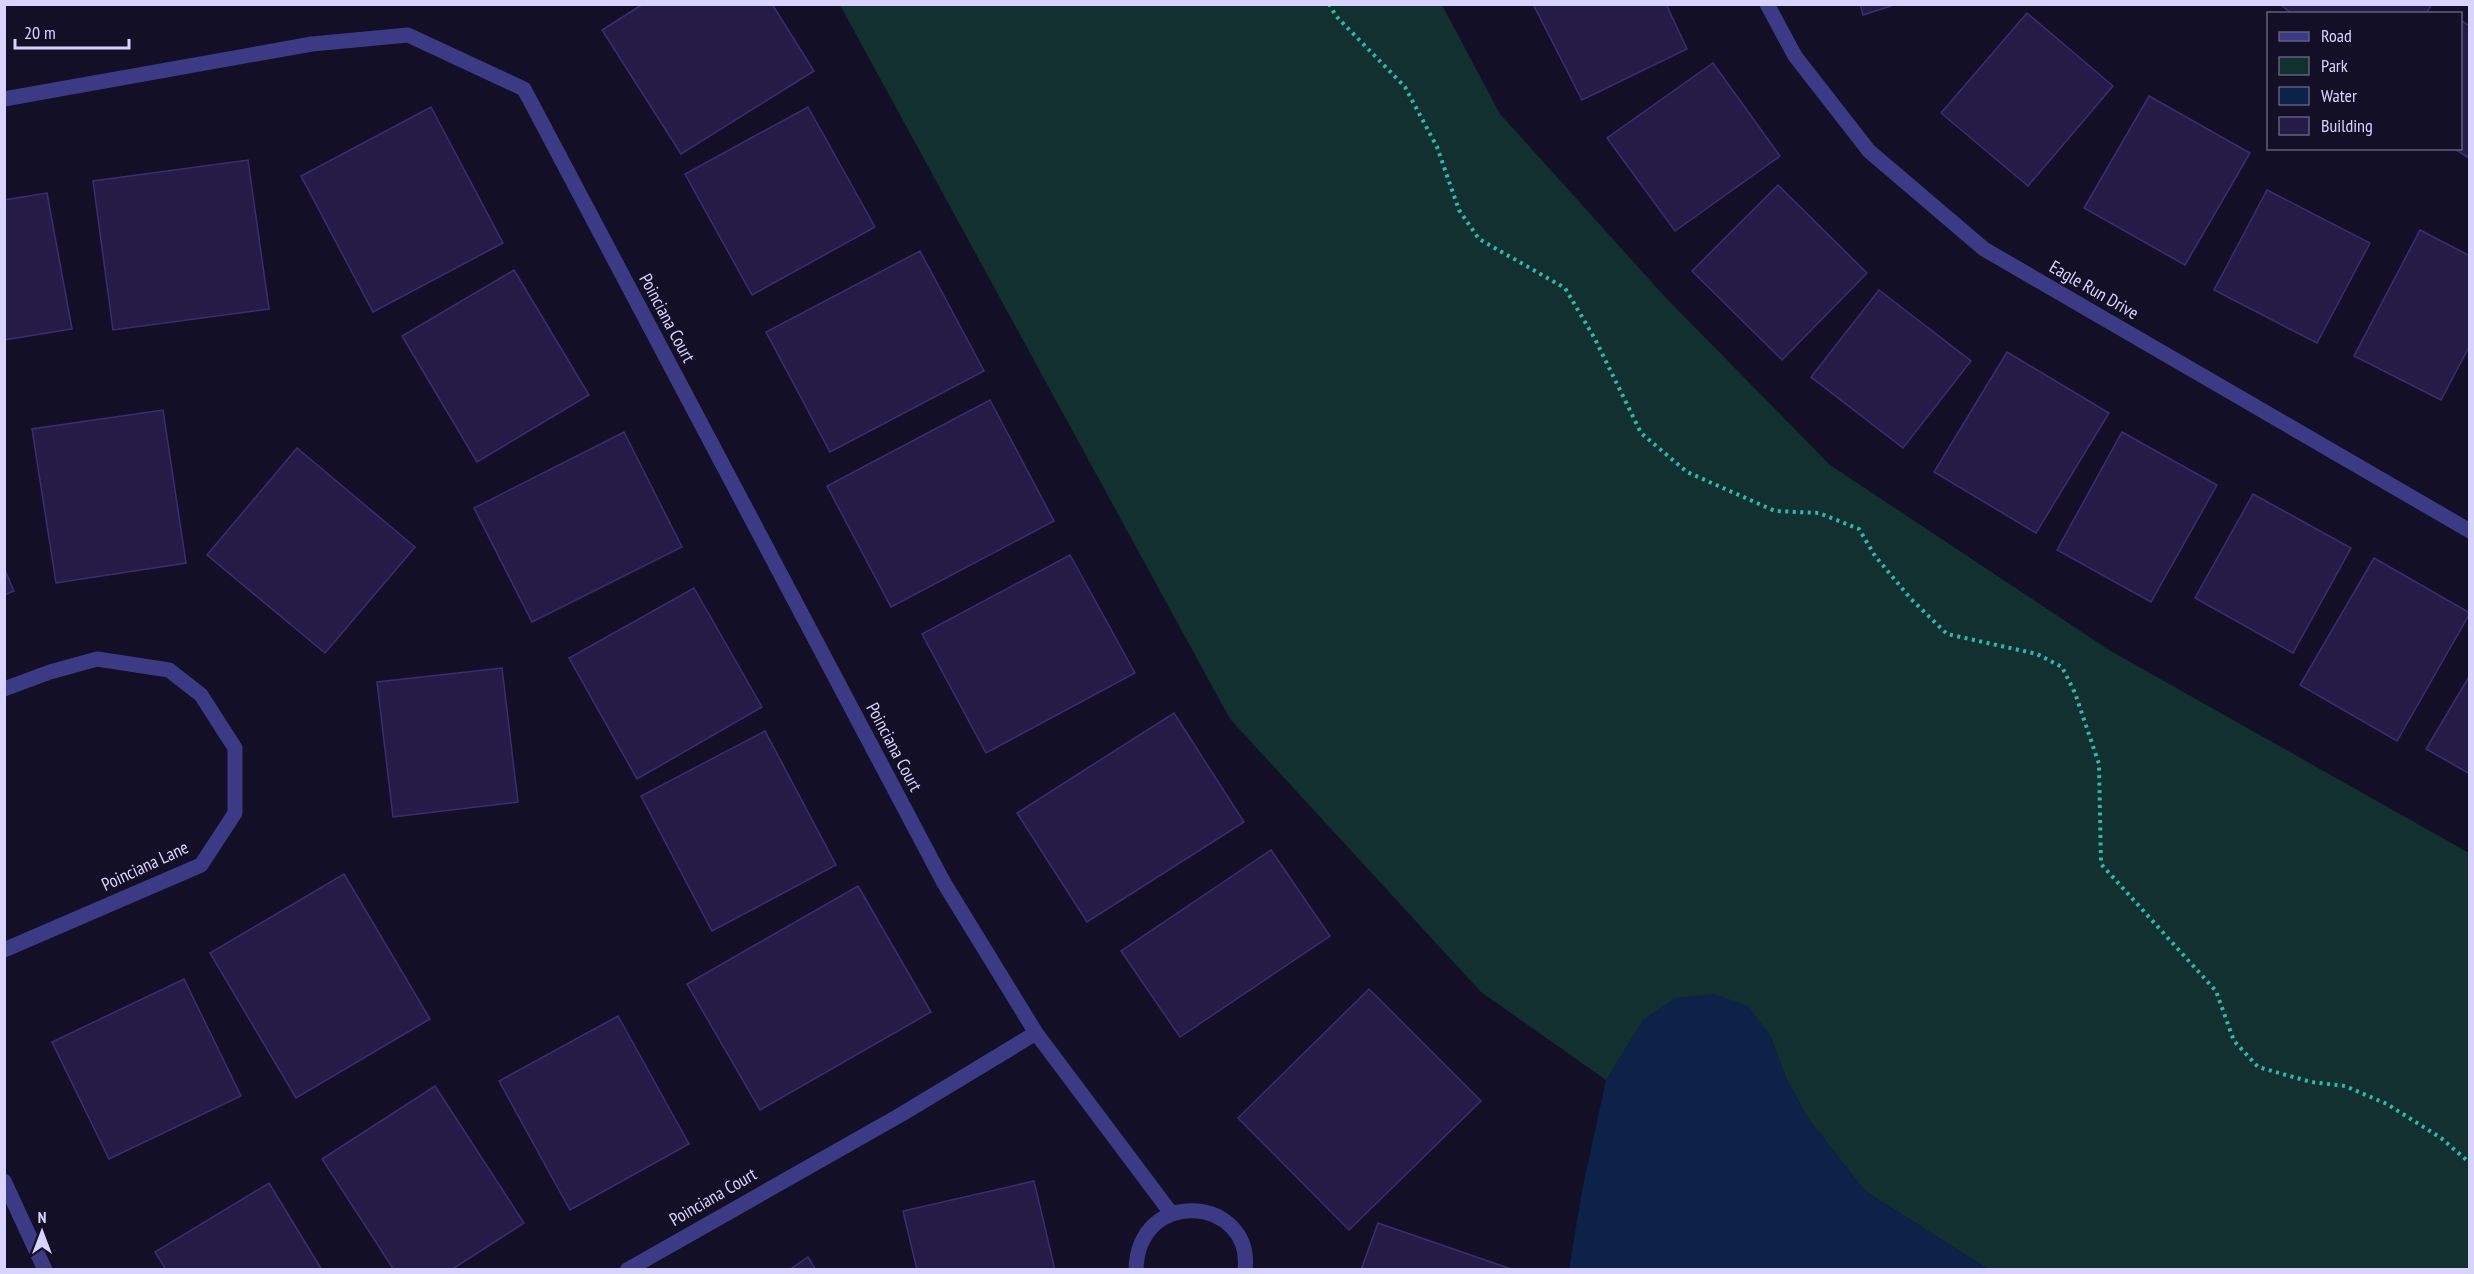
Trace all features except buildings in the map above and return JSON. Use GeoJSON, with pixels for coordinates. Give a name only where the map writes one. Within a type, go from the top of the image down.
{"type":"FeatureCollection","features":[{"type":"Feature","properties":{"kind":"street","name":"Eagle Run Drive"},"geometry":{"type":"LineString","coordinates":[[1767,4],[1795,56],[1869,151],[1984,249],[2469,531]]}},
{"type":"Feature","properties":{"kind":"street","name":"Poinciana Court"},"geometry":{"type":"LineString","coordinates":[[4,99],[312,44],[408,35],[524,89],[944,883],[1036,1033],[1172,1213]]}},
{"type":"Feature","properties":{"kind":"street","name":"Poinciana Lane"},"geometry":{"type":"LineString","coordinates":[[4,689],[50,672],[97,659],[169,670],[201,696],[235,748],[235,813],[201,865],[4,950]]}},
{"type":"Feature","properties":{"kind":"street","name":"Poinciana Court"},"geometry":{"type":"LineString","coordinates":[[627,1269],[902,1114],[1036,1033]]}},
{"type":"Feature","properties":{"kind":"street"},"geometry":{"type":"LineString","coordinates":[[4,1181],[45,1269]]}},
{"type":"Feature","properties":{"kind":"street"},"geometry":{"type":"LineString","coordinates":[[1136,1269],[1136,1254],[1143,1237],[1155,1222],[1172,1213],[1188,1210],[1206,1211],[1221,1219],[1234,1231],[1242,1246],[1245,1269]]}},
{"type":"Feature","properties":{"kind":"path"},"geometry":{"type":"LineString","coordinates":[[1329,4],[1336,16],[1405,87],[1437,147],[1459,210],[1479,239],[1565,288],[1595,339],[1641,433],[1687,472],[1775,511],[1818,513],[1859,529],[1875,556],[1911,599],[1947,634],[2037,654],[2062,667],[2075,693],[2099,764],[2101,864],[2216,991],[2234,1041],[2258,1067],[2311,1082],[2344,1086],[2387,1104],[2440,1138],[2469,1163]]}},
{"type":"Feature","properties":{"kind":"green space"},"geometry":{"type":"Polygon","coordinates":[[[840,5],[1442,5],[1500,114],[1666,298],[1830,465],[2109,650],[2469,853],[2469,1269],[1988,1269],[1865,1191],[1809,1120],[1786,1078],[1769,1033],[1644,1019],[1606,1080],[1481,992],[1230,719],[840,5]]]}},
{"type":"Feature","properties":{"kind":"water"},"geometry":{"type":"Polygon","coordinates":[[[1714,994],[1748,1006],[1769,1033],[1786,1078],[1809,1120],[1865,1191],[1988,1269],[1569,1269],[1582,1191],[1606,1080],[1644,1019],[1675,998],[1714,994]]]}}]}
